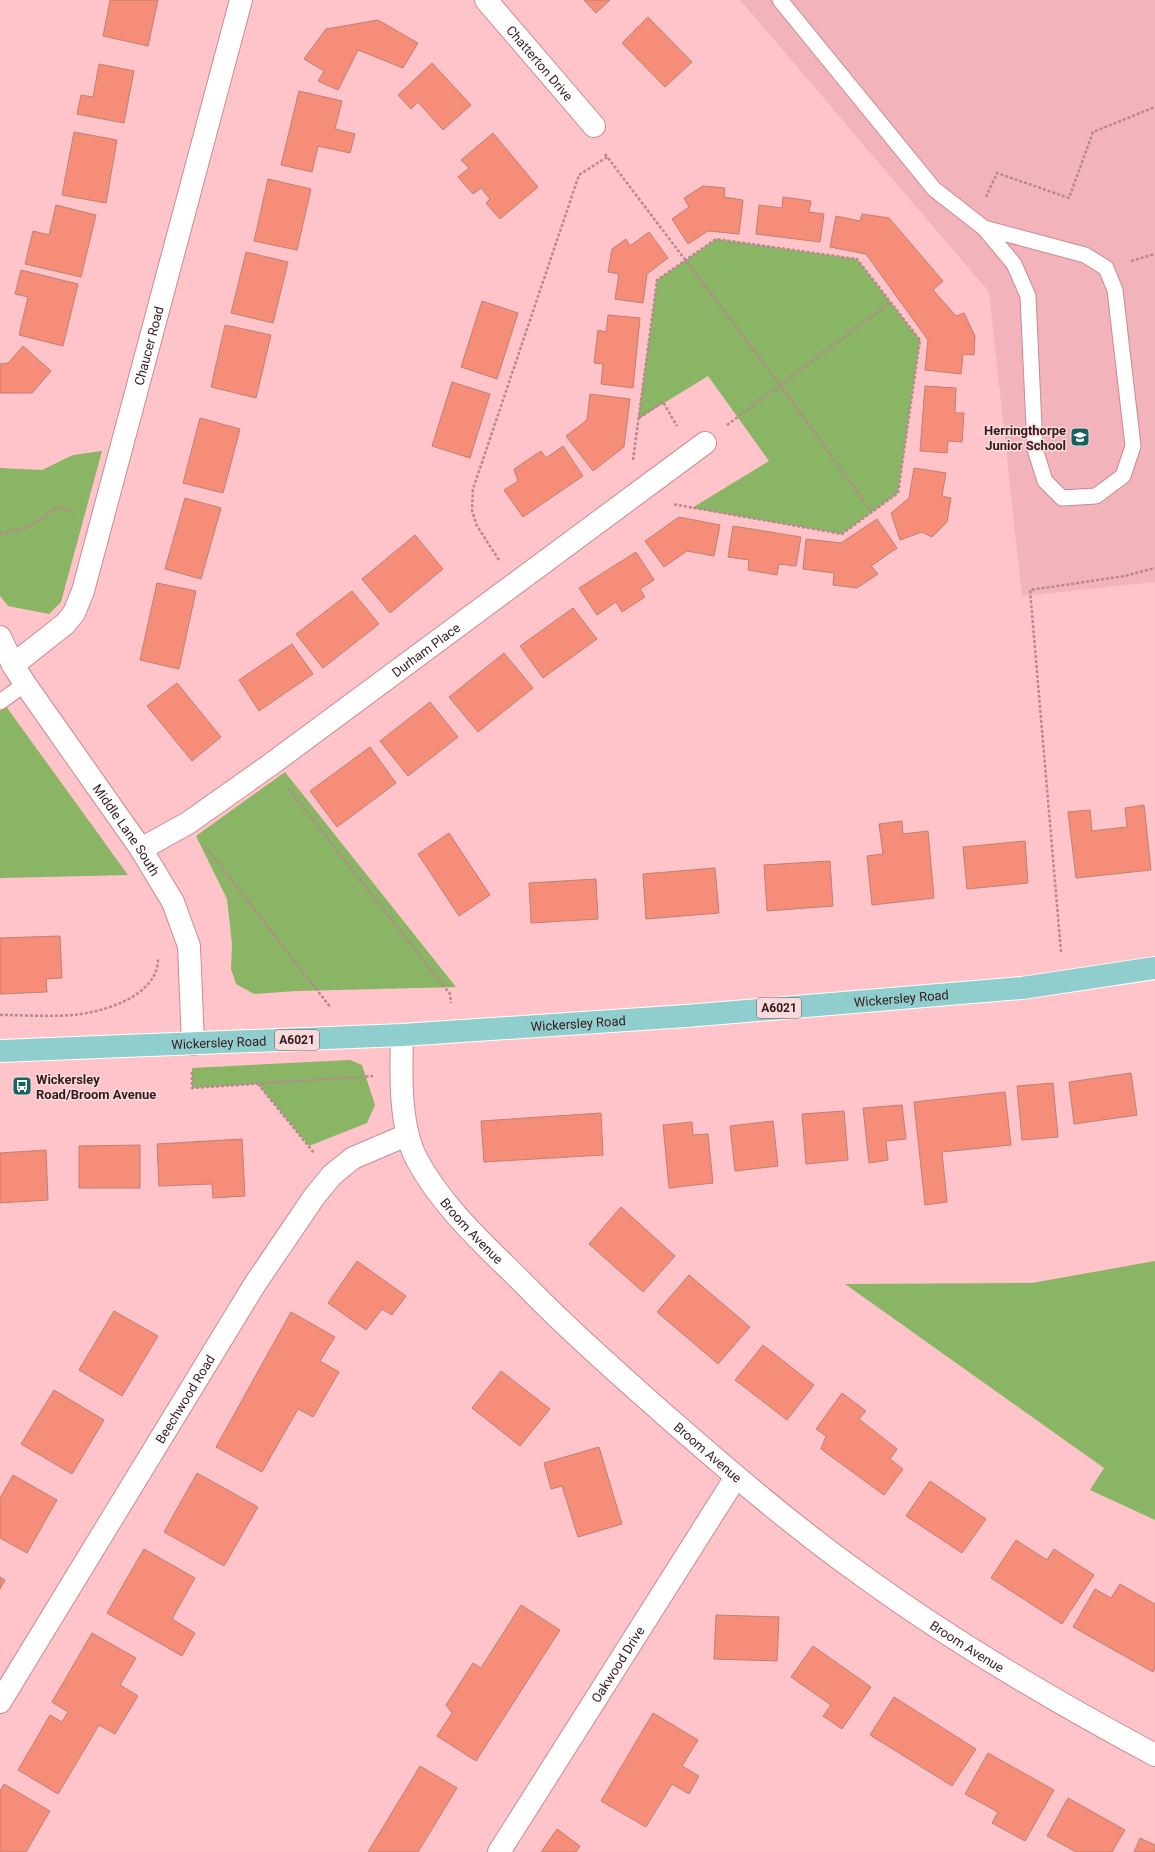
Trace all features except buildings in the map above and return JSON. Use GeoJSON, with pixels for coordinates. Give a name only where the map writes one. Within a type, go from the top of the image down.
{"type":"FeatureCollection","features":[{"type":"Feature","properties":{"kind":"main road","name":"Wickersley Road"},"geometry":{"type":"LineString","coordinates":[[0,1051],[402,1035],[694,1015],[1022,988],[1155,968]]}},
{"type":"Feature","properties":{"kind":"street","name":"Chaucer Road"},"geometry":{"type":"LineString","coordinates":[[13,665],[65,624],[74,613],[83,591],[241,0]]}},
{"type":"Feature","properties":{"kind":"street","name":"Chatterton Drive"},"geometry":{"type":"LineString","coordinates":[[486,0],[594,126]]}},
{"type":"Feature","properties":{"kind":"street","name":"Durham Place"},"geometry":{"type":"LineString","coordinates":[[141,849],[188,823],[270,764],[699,447]]}},
{"type":"Feature","properties":{"kind":"street","name":"Middle Lane South"},"geometry":{"type":"LineString","coordinates":[[0,636],[13,665],[25,684],[141,849],[173,902],[189,946],[193,1044]]}},
{"type":"Feature","properties":{"kind":"street","name":"Broom Avenue"},"geometry":{"type":"LineString","coordinates":[[402,1035],[401,1073],[407,1135],[415,1156],[433,1186],[462,1220],[574,1335],[736,1477],[862,1576],[978,1655],[1110,1731],[1155,1754]]}},
{"type":"Feature","properties":{"kind":"street","name":"Beechwood Road"},"geometry":{"type":"LineString","coordinates":[[0,1702],[255,1284],[314,1198],[332,1175],[353,1158],[407,1135]]}},
{"type":"Feature","properties":{"kind":"street","name":"Oakwood Drive"},"geometry":{"type":"LineString","coordinates":[[499,1852],[736,1477]]}},
{"type":"Feature","properties":{"kind":"lane"},"geometry":{"type":"LineString","coordinates":[[780,0],[934,189],[980,224],[1014,264],[1028,296],[1035,449],[1045,481],[1062,498],[1096,496],[1123,476],[1133,446],[1115,290],[1106,268],[1085,255],[980,224]]}},
{"type":"Feature","properties":{"kind":"lane"},"geometry":{"type":"LineString","coordinates":[[0,702],[25,684]]}},
{"type":"Feature","properties":{"kind":"path"},"geometry":{"type":"LineString","coordinates":[[980,224],[997,173],[1069,198],[1093,132],[1155,107]]}},
{"type":"Feature","properties":{"kind":"path"},"geometry":{"type":"LineString","coordinates":[[594,126],[607,157],[780,385],[871,511]]}},
{"type":"Feature","properties":{"kind":"path"},"geometry":{"type":"LineString","coordinates":[[515,583],[477,526],[472,510],[473,489],[579,175],[607,157]]}},
{"type":"Feature","properties":{"kind":"path"},"geometry":{"type":"LineString","coordinates":[[632,466],[657,280],[716,239],[857,259],[920,340],[898,493],[871,511],[842,534],[679,506],[635,494]]}},
{"type":"Feature","properties":{"kind":"path"},"geometry":{"type":"LineString","coordinates":[[638,419],[663,402],[699,447],[891,302]]}},
{"type":"Feature","properties":{"kind":"path"},"geometry":{"type":"LineString","coordinates":[[0,534],[31,526],[58,507],[102,521]]}},
{"type":"Feature","properties":{"kind":"path"},"geometry":{"type":"LineString","coordinates":[[498,559],[505,554]]}},
{"type":"Feature","properties":{"kind":"path"},"geometry":{"type":"LineString","coordinates":[[1063,982],[1030,590],[1125,576],[1155,568]]}},
{"type":"Feature","properties":{"kind":"path"},"geometry":{"type":"LineString","coordinates":[[270,764],[450,994],[454,1032]]}},
{"type":"Feature","properties":{"kind":"path"},"geometry":{"type":"LineString","coordinates":[[188,823],[311,980],[352,1037]]}},
{"type":"Feature","properties":{"kind":"path"},"geometry":{"type":"LineString","coordinates":[[0,1015],[74,1015],[114,1006],[138,993],[150,982],[158,965],[158,958]]}},
{"type":"Feature","properties":{"kind":"path"},"geometry":{"type":"LineString","coordinates":[[193,1044],[192,1088],[401,1073]]}},
{"type":"Feature","properties":{"kind":"path"},"geometry":{"type":"LineString","coordinates":[[258,1084],[332,1175]]}},
{"type":"Feature","properties":{"kind":"shaded area","name":"Herringthorpe Junior School"},"geometry":{"type":"Polygon","coordinates":[[[740,0],[1155,0],[1155,582],[1022,596],[989,292],[740,0]]]}},
{"type":"Feature","properties":{"kind":"green space"},"geometry":{"type":"Polygon","coordinates":[[[716,239],[857,259],[920,340],[898,493],[842,534],[692,508],[769,461],[708,376],[638,419],[657,280],[716,239]]]}},
{"type":"Feature","properties":{"kind":"green space"},"geometry":{"type":"Polygon","coordinates":[[[102,451],[61,602],[49,614],[8,606],[0,596],[0,468],[42,470],[73,455],[102,451]]]}},
{"type":"Feature","properties":{"kind":"green space"},"geometry":{"type":"Polygon","coordinates":[[[0,698],[128,875],[0,878],[0,698]]]}},
{"type":"Feature","properties":{"kind":"green space"},"geometry":{"type":"Polygon","coordinates":[[[285,772],[456,987],[296,991],[254,994],[236,984],[231,969],[232,944],[227,899],[196,836],[285,772]]]}},
{"type":"Feature","properties":{"kind":"green space"},"geometry":{"type":"Polygon","coordinates":[[[350,1060],[362,1065],[375,1105],[367,1123],[309,1146],[258,1084],[192,1088],[192,1068],[350,1060]]]}},
{"type":"Feature","properties":{"kind":"green space"},"geometry":{"type":"Polygon","coordinates":[[[1155,1261],[1155,1520],[1090,1490],[1104,1468],[845,1284],[1032,1283],[1155,1261]]]}},
{"type":"Feature","properties":{"kind":"place","name":"Herringthorpe Junior School"},"geometry":{"type":"Point","coordinates":[1080,437]}},
{"type":"Feature","properties":{"kind":"place","name":"Wickersley Road/Broom Avenue"},"geometry":{"type":"Point","coordinates":[22,1086]}}]}
